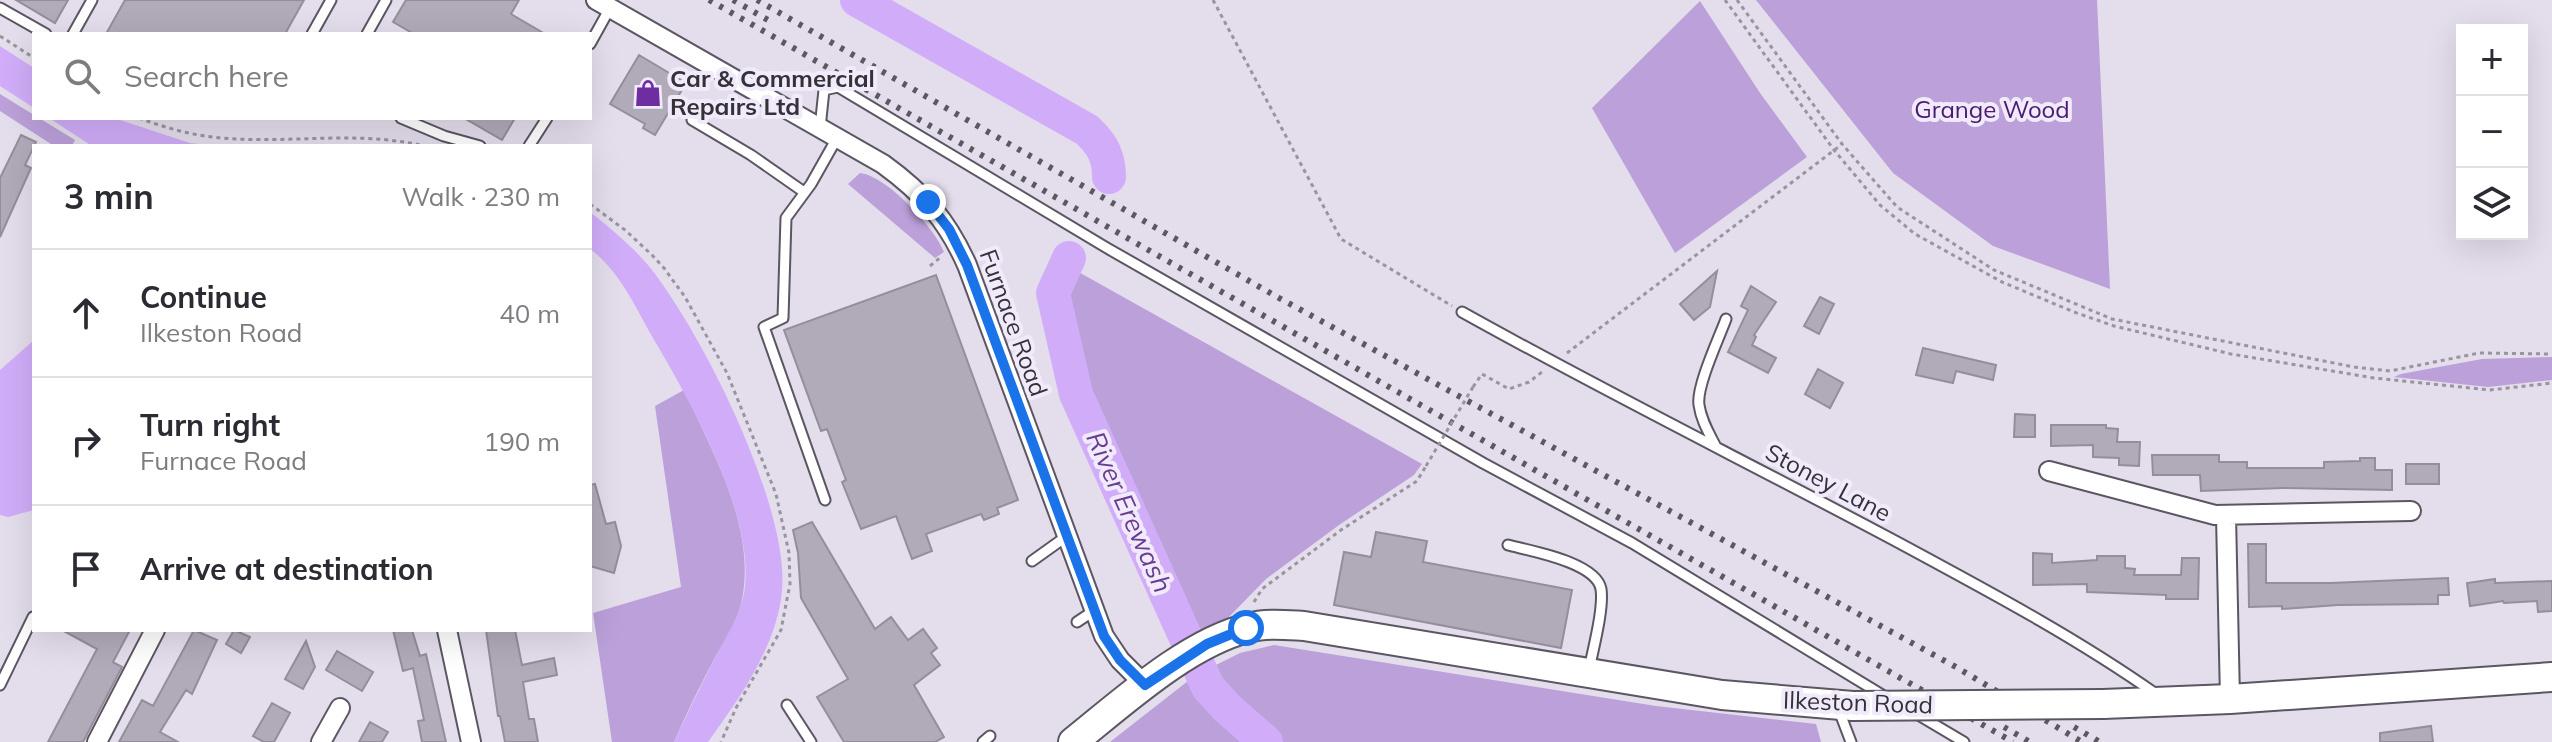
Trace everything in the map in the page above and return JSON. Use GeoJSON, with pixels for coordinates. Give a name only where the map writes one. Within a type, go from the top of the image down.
{"type":"FeatureCollection","features":[{"type":"Feature","properties":{"kind":"main road","name":"Ilkeston Road"},"geometry":{"type":"LineString","coordinates":[[1073,742],[1145,685],[1207,644],[1246,628],[1274,625],[1304,626],[1722,695],[1845,706],[2168,703],[2552,677]]}},
{"type":"Feature","properties":{"kind":"street","name":"Furnace Road"},"geometry":{"type":"LineString","coordinates":[[603,4],[837,138],[902,178],[928,202],[949,229],[967,265],[1109,646],[1145,685]]}},
{"type":"Feature","properties":{"kind":"street"},"geometry":{"type":"LineString","coordinates":[[2049,471],[2204,513],[2226,516],[2411,511]]}},
{"type":"Feature","properties":{"kind":"street"},"geometry":{"type":"LineString","coordinates":[[2226,516],[2230,699]]}},
{"type":"Feature","properties":{"kind":"street"},"geometry":{"type":"LineString","coordinates":[[97,742],[154,632]]}},
{"type":"Feature","properties":{"kind":"street"},"geometry":{"type":"LineString","coordinates":[[447,632],[471,742]]}},
{"type":"Feature","properties":{"kind":"street"},"geometry":{"type":"LineString","coordinates":[[321,742],[330,715]]}},
{"type":"Feature","properties":{"kind":"lane"},"geometry":{"type":"LineString","coordinates":[[74,32],[92,0]]}},
{"type":"Feature","properties":{"kind":"lane"},"geometry":{"type":"LineString","coordinates":[[313,32],[331,0]]}},
{"type":"Feature","properties":{"kind":"lane"},"geometry":{"type":"LineString","coordinates":[[368,32],[386,0]]}},
{"type":"Feature","properties":{"kind":"lane"},"geometry":{"type":"LineString","coordinates":[[592,38],[603,4]]}},
{"type":"Feature","properties":{"kind":"lane"},"geometry":{"type":"LineString","coordinates":[[0,8],[42,32]]}},
{"type":"Feature","properties":{"kind":"lane"},"geometry":{"type":"LineString","coordinates":[[820,128],[824,90],[838,87],[1107,248],[1483,463],[1632,543],[1835,668],[1964,742]]}},
{"type":"Feature","properties":{"kind":"lane"},"geometry":{"type":"LineString","coordinates":[[406,120],[473,144]]}},
{"type":"Feature","properties":{"kind":"lane"},"geometry":{"type":"LineString","coordinates":[[530,144],[546,120]]}},
{"type":"Feature","properties":{"kind":"lane"},"geometry":{"type":"LineString","coordinates":[[692,120],[751,155],[804,192]]}},
{"type":"Feature","properties":{"kind":"lane"},"geometry":{"type":"LineString","coordinates":[[825,500],[764,327],[783,318],[786,218],[837,138]]}},
{"type":"Feature","properties":{"kind":"lane","name":"Stoney Lane"},"geometry":{"type":"LineString","coordinates":[[1462,312],[2021,609],[2086,646],[2168,703]]}},
{"type":"Feature","properties":{"kind":"lane"},"geometry":{"type":"LineString","coordinates":[[1716,447],[1698,402],[1726,319]]}},
{"type":"Feature","properties":{"kind":"lane"},"geometry":{"type":"LineString","coordinates":[[1032,561],[1067,536]]}},
{"type":"Feature","properties":{"kind":"lane"},"geometry":{"type":"LineString","coordinates":[[1508,545],[1560,558],[1596,579],[1601,588],[1599,616],[1588,674]]}},
{"type":"Feature","properties":{"kind":"lane"},"geometry":{"type":"LineString","coordinates":[[1077,622],[1095,610]]}},
{"type":"Feature","properties":{"kind":"lane"},"geometry":{"type":"LineString","coordinates":[[0,685],[32,619]]}},
{"type":"Feature","properties":{"kind":"lane"},"geometry":{"type":"LineString","coordinates":[[787,705],[811,742]]}},
{"type":"Feature","properties":{"kind":"lane"},"geometry":{"type":"LineString","coordinates":[[1845,706],[1851,742]]}},
{"type":"Feature","properties":{"kind":"path"},"geometry":{"type":"LineString","coordinates":[[1213,0],[1341,239],[1462,312]]}},
{"type":"Feature","properties":{"kind":"path"},"geometry":{"type":"LineString","coordinates":[[1725,0],[1834,150],[1880,205],[1915,234],[1992,277],[2062,308],[2114,326],[2191,346],[2389,379],[2490,390],[2552,383]]}},
{"type":"Feature","properties":{"kind":"path"},"geometry":{"type":"LineString","coordinates":[[1737,0],[1842,144],[1903,212],[1994,270],[2025,285],[2112,319],[2354,367],[2390,371],[2479,353],[2552,354]]}},
{"type":"Feature","properties":{"kind":"path"},"geometry":{"type":"LineString","coordinates":[[0,36],[32,57]]}},
{"type":"Feature","properties":{"kind":"path"},"geometry":{"type":"LineString","coordinates":[[145,120],[224,139],[372,137],[413,144]]}},
{"type":"Feature","properties":{"kind":"path"},"geometry":{"type":"LineString","coordinates":[[1246,628],[1250,609],[1262,589],[1341,530],[1417,481],[1482,374],[1509,389],[1529,382],[1842,144]]}},
{"type":"Feature","properties":{"kind":"path"},"geometry":{"type":"LineString","coordinates":[[592,205],[652,255],[685,297],[727,373],[776,494],[789,553],[790,584],[781,630],[736,708],[721,742]]}},
{"type":"Feature","properties":{"kind":"path"},"geometry":{"type":"LineString","coordinates":[[930,266],[948,252]]}},
{"type":"Feature","properties":{"kind":"path"},"geometry":{"type":"LineString","coordinates":[[2389,379],[2390,371]]}},
{"type":"Feature","properties":{"kind":"green space","name":"Grange Wood"},"geometry":{"type":"Polygon","coordinates":[[[1756,0],[2097,0],[2110,289],[1993,246],[1893,173],[1756,0]]]}},
{"type":"Feature","properties":{"kind":"green space"},"geometry":{"type":"Polygon","coordinates":[[[1700,1],[1760,93],[1807,157],[1675,253],[1592,108],[1700,1]]]}},
{"type":"Feature","properties":{"kind":"green space"},"geometry":{"type":"Polygon","coordinates":[[[0,94],[32,114],[32,120],[42,120],[75,140],[73,144],[51,144],[0,111],[0,94]]]}},
{"type":"Feature","properties":{"kind":"green space"},"geometry":{"type":"Polygon","coordinates":[[[860,173],[883,183],[909,205],[931,230],[944,252],[935,258],[848,184],[860,173]]]}},
{"type":"Feature","properties":{"kind":"green space"},"geometry":{"type":"Polygon","coordinates":[[[1075,270],[1422,464],[1414,475],[1266,579],[1223,623],[1203,636],[1124,477],[1061,308],[1063,292],[1075,270]]]}},
{"type":"Feature","properties":{"kind":"green space"},"geometry":{"type":"Polygon","coordinates":[[[2552,357],[2552,380],[2488,387],[2394,377],[2482,359],[2552,357]]]}},
{"type":"Feature","properties":{"kind":"green space"},"geometry":{"type":"Polygon","coordinates":[[[684,390],[734,506],[745,567],[742,598],[733,628],[705,676],[674,742],[612,742],[593,613],[681,587],[655,406],[684,390]]]}},
{"type":"Feature","properties":{"kind":"green space"},"geometry":{"type":"Polygon","coordinates":[[[1274,645],[1656,706],[1816,724],[1821,742],[1281,742],[1234,698],[1214,666],[1240,653],[1274,645]]]}},
{"type":"Feature","properties":{"kind":"green space"},"geometry":{"type":"Polygon","coordinates":[[[1188,681],[1211,713],[1242,742],[1110,742],[1188,681]]]}},
{"type":"Feature","properties":{"kind":"shaded area"},"geometry":{"type":"Polygon","coordinates":[[[0,46],[32,67],[32,107],[0,86],[0,46]]]}},
{"type":"Feature","properties":{"kind":"shaded area"},"geometry":{"type":"Polygon","coordinates":[[[52,120],[120,120],[199,144],[89,144],[52,120]]]}},
{"type":"Feature","properties":{"kind":"shaded area"},"geometry":{"type":"Polygon","coordinates":[[[592,214],[648,265],[692,332],[738,421],[772,514],[781,556],[779,612],[755,671],[708,742],[674,742],[742,602],[745,563],[740,530],[717,461],[685,394],[626,290],[592,251],[592,214]]]}},
{"type":"Feature","properties":{"kind":"shaded area"},"geometry":{"type":"Polygon","coordinates":[[[32,342],[32,511],[8,517],[0,515],[0,370],[32,342]]]}},
{"type":"Feature","properties":{"kind":"building"},"geometry":{"type":"Polygon","coordinates":[[[16,0],[68,0],[55,23],[16,0]]]}},
{"type":"Feature","properties":{"kind":"building"},"geometry":{"type":"Polygon","coordinates":[[[125,0],[304,0],[286,32],[107,32],[125,0]]]}},
{"type":"Feature","properties":{"kind":"building"},"geometry":{"type":"Polygon","coordinates":[[[406,0],[519,0],[511,14],[542,32],[410,32],[393,22],[406,0]]]}},
{"type":"Feature","properties":{"kind":"building","name":"Car & Commercial Repairs Ltd"},"geometry":{"type":"Polygon","coordinates":[[[639,55],[686,83],[655,135],[643,128],[645,124],[610,104],[639,55]]]}},
{"type":"Feature","properties":{"kind":"building"},"geometry":{"type":"Polygon","coordinates":[[[467,120],[514,120],[502,140],[467,120]]]}},
{"type":"Feature","properties":{"kind":"building"},"geometry":{"type":"Polygon","coordinates":[[[21,135],[36,142],[32,144],[25,165],[31,168],[0,237],[0,178],[21,135]]]}},
{"type":"Feature","properties":{"kind":"building"},"geometry":{"type":"Polygon","coordinates":[[[1717,271],[1710,307],[1694,320],[1680,304],[1717,271]]]}},
{"type":"Feature","properties":{"kind":"building"},"geometry":{"type":"Polygon","coordinates":[[[936,275],[1018,500],[997,508],[999,514],[984,520],[981,514],[926,534],[932,551],[912,559],[896,516],[861,529],[842,482],[846,480],[827,429],[821,431],[784,330],[936,275]]]}},
{"type":"Feature","properties":{"kind":"building"},"geometry":{"type":"Polygon","coordinates":[[[1751,286],[1776,302],[1754,335],[1752,345],[1776,358],[1768,373],[1728,352],[1748,310],[1741,306],[1751,286]]]}},
{"type":"Feature","properties":{"kind":"building"},"geometry":{"type":"Polygon","coordinates":[[[1820,297],[1834,304],[1819,334],[1804,326],[1820,297]]]}},
{"type":"Feature","properties":{"kind":"building"},"geometry":{"type":"Polygon","coordinates":[[[1923,348],[1996,365],[1993,380],[1956,371],[1953,383],[1916,375],[1923,348]]]}},
{"type":"Feature","properties":{"kind":"building"},"geometry":{"type":"Polygon","coordinates":[[[1818,369],[1843,383],[1830,408],[1805,394],[1818,369]]]}},
{"type":"Feature","properties":{"kind":"building"},"geometry":{"type":"Polygon","coordinates":[[[2015,414],[2035,415],[2035,437],[2014,437],[2015,414]]]}},
{"type":"Feature","properties":{"kind":"building"},"geometry":{"type":"Polygon","coordinates":[[[2051,425],[2106,425],[2106,428],[2118,429],[2117,442],[2140,442],[2139,466],[2119,465],[2119,458],[2093,457],[2093,445],[2051,446],[2051,425]]]}},
{"type":"Feature","properties":{"kind":"building"},"geometry":{"type":"Polygon","coordinates":[[[2152,455],[2219,455],[2219,462],[2247,462],[2247,468],[2324,468],[2324,462],[2375,458],[2375,470],[2392,470],[2392,490],[2283,488],[2201,491],[2200,475],[2153,475],[2152,455]]]}},
{"type":"Feature","properties":{"kind":"building"},"geometry":{"type":"Polygon","coordinates":[[[2406,464],[2439,464],[2439,484],[2406,484],[2406,464]]]}},
{"type":"Feature","properties":{"kind":"building"},"geometry":{"type":"Polygon","coordinates":[[[595,484],[606,524],[615,522],[621,546],[614,573],[592,567],[592,485],[595,484]]]}},
{"type":"Feature","properties":{"kind":"building"},"geometry":{"type":"Polygon","coordinates":[[[812,522],[875,629],[891,617],[908,640],[923,629],[937,648],[931,653],[940,665],[914,685],[944,737],[935,742],[844,742],[817,697],[848,679],[801,598],[793,530],[812,522]]]}},
{"type":"Feature","properties":{"kind":"building"},"geometry":{"type":"Polygon","coordinates":[[[1376,532],[1427,541],[1423,562],[1572,590],[1561,648],[1334,605],[1344,552],[1371,557],[1376,532]]]}},
{"type":"Feature","properties":{"kind":"building"},"geometry":{"type":"Polygon","coordinates":[[[2248,544],[2266,544],[2266,583],[2448,578],[2449,595],[2438,595],[2438,604],[2282,609],[2282,606],[2249,607],[2248,544]]]}},
{"type":"Feature","properties":{"kind":"building"},"geometry":{"type":"Polygon","coordinates":[[[2033,553],[2052,554],[2052,563],[2097,560],[2097,556],[2125,556],[2125,568],[2135,569],[2134,575],[2181,575],[2182,558],[2199,558],[2198,599],[2087,592],[2087,584],[2033,585],[2033,553]]]}},
{"type":"Feature","properties":{"kind":"building"},"geometry":{"type":"Polygon","coordinates":[[[2495,579],[2495,583],[2552,581],[2552,611],[2538,612],[2537,601],[2503,601],[2470,606],[2467,583],[2495,579]]]}},
{"type":"Feature","properties":{"kind":"building"},"geometry":{"type":"Polygon","coordinates":[[[66,632],[129,632],[113,662],[122,667],[83,742],[48,742],[97,649],[66,632]]]}},
{"type":"Feature","properties":{"kind":"building"},"geometry":{"type":"Polygon","coordinates":[[[193,632],[217,640],[192,694],[186,690],[160,732],[178,742],[119,742],[142,700],[153,706],[193,632]]]}},
{"type":"Feature","properties":{"kind":"building"},"geometry":{"type":"Polygon","coordinates":[[[233,632],[250,637],[241,653],[226,644],[233,632]]]}},
{"type":"Feature","properties":{"kind":"building"},"geometry":{"type":"Polygon","coordinates":[[[393,632],[413,632],[420,656],[426,654],[446,742],[422,742],[418,721],[424,720],[413,668],[403,671],[393,632]]]}},
{"type":"Feature","properties":{"kind":"building"},"geometry":{"type":"Polygon","coordinates":[[[486,632],[515,632],[522,665],[554,658],[557,675],[523,682],[529,719],[534,719],[538,742],[505,742],[498,716],[486,632]]]}},
{"type":"Feature","properties":{"kind":"building"},"geometry":{"type":"Polygon","coordinates":[[[306,641],[315,667],[303,689],[285,679],[306,641]]]}},
{"type":"Feature","properties":{"kind":"building"},"geometry":{"type":"Polygon","coordinates":[[[337,651],[373,672],[362,691],[326,670],[337,651]]]}},
{"type":"Feature","properties":{"kind":"building"},"geometry":{"type":"Polygon","coordinates":[[[272,703],[290,713],[274,742],[264,742],[253,736],[272,703]]]}},
{"type":"Feature","properties":{"kind":"building"},"geometry":{"type":"Polygon","coordinates":[[[370,722],[388,732],[382,742],[359,742],[370,722]]]}},
{"type":"Feature","properties":{"kind":"building"},"geometry":{"type":"Polygon","coordinates":[[[2431,726],[2433,742],[2380,742],[2380,733],[2431,726]]]}},
{"type":"Feature","properties":{"kind":"waterway","name":"River Erewash"},"geometry":{"type":"LineString","coordinates":[[857,0],[1087,130],[1104,151],[1109,177]]}},
{"type":"Feature","properties":{"kind":"waterway","name":"River Erewash"},"geometry":{"type":"LineString","coordinates":[[1069,258],[1053,293],[1076,394],[1208,687],[1266,742]]}},
{"type":"Feature","properties":{"kind":"railway"},"geometry":{"type":"LineString","coordinates":[[709,0],[2013,742]]}},
{"type":"Feature","properties":{"kind":"railway"},"geometry":{"type":"LineString","coordinates":[[733,0],[768,20]]}},
{"type":"Feature","properties":{"kind":"railway"},"geometry":{"type":"LineString","coordinates":[[757,0],[1279,298],[1956,667],[2082,742]]}},
{"type":"Feature","properties":{"kind":"railway"},"geometry":{"type":"LineString","coordinates":[[2004,727],[2030,742]]}},
{"type":"Feature","properties":{"kind":"railway"},"geometry":{"type":"LineString","coordinates":[[2074,727],[2100,742]]}},
{"type":"Feature","properties":{"kind":"place","name":"Car & Commercial Repairs Ltd"},"geometry":{"type":"Point","coordinates":[648,93]}},
{"type":"Feature","properties":{"kind":"route"},"geometry":{"type":"LineString","coordinates":[[928,202],[943,219],[967,265],[1104,636],[1114,653],[1145,685],[1207,644],[1246,628]]}}]}
